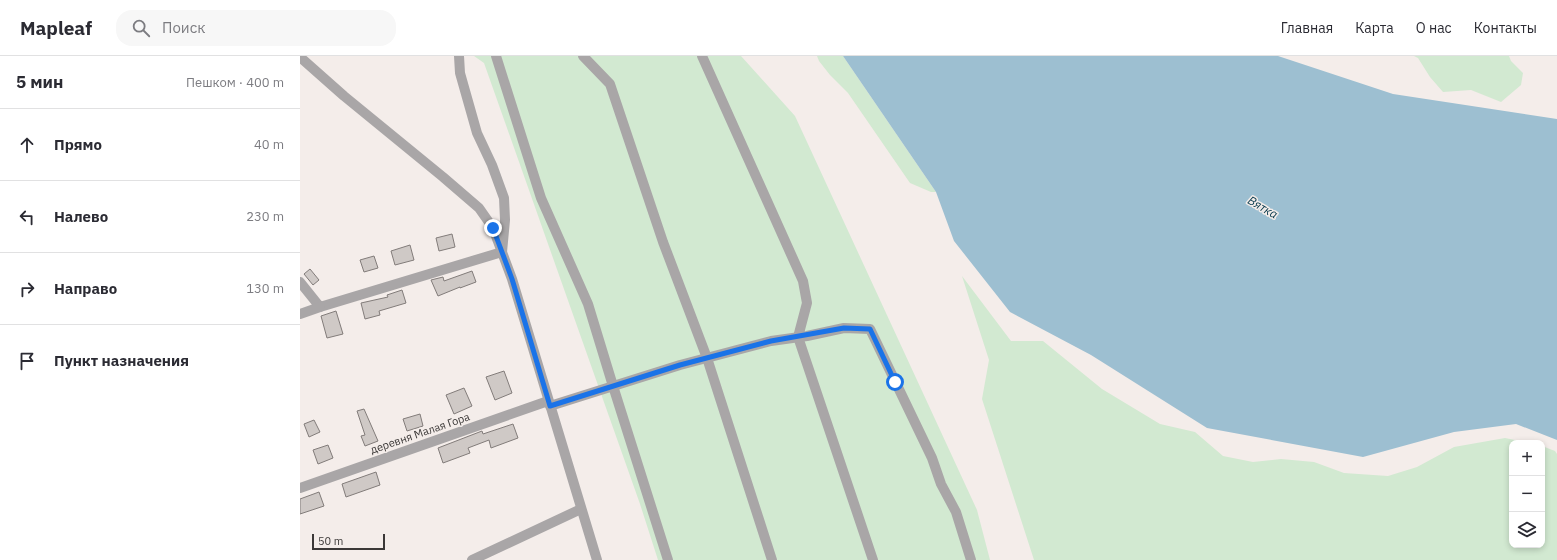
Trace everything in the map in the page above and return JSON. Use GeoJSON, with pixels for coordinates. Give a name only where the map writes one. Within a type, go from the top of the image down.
{"type":"FeatureCollection","features":[{"type":"Feature","properties":{"kind":"street"},"geometry":{"type":"LineString","coordinates":[[300,56],[344,96],[479,208],[493,228],[512,279],[597,560]]}},
{"type":"Feature","properties":{"kind":"street"},"geometry":{"type":"LineString","coordinates":[[459,56],[460,73],[477,133],[492,165],[504,198],[505,220],[502,252]]}},
{"type":"Feature","properties":{"kind":"street"},"geometry":{"type":"LineString","coordinates":[[496,56],[541,198],[588,304],[668,560]]}},
{"type":"Feature","properties":{"kind":"street"},"geometry":{"type":"LineString","coordinates":[[583,56],[610,84],[663,242],[707,358],[772,560]]}},
{"type":"Feature","properties":{"kind":"street"},"geometry":{"type":"LineString","coordinates":[[702,56],[802,281],[807,303],[798,337],[873,560]]}},
{"type":"Feature","properties":{"kind":"street"},"geometry":{"type":"LineString","coordinates":[[300,314],[320,306],[502,252]]}},
{"type":"Feature","properties":{"kind":"street"},"geometry":{"type":"LineString","coordinates":[[300,282],[320,306]]}},
{"type":"Feature","properties":{"kind":"street","name":"деревня Малая Гора"},"geometry":{"type":"LineString","coordinates":[[300,488],[549,404],[680,365],[771,341],[844,328],[870,329],[932,458],[941,484],[956,512],[971,560]]}},
{"type":"Feature","properties":{"kind":"street"},"geometry":{"type":"LineString","coordinates":[[472,560],[581,509]]}},
{"type":"Feature","properties":{"kind":"green space"},"geometry":{"type":"Polygon","coordinates":[[[474,56],[741,56],[795,116],[977,510],[990,560],[658,560],[640,504],[484,63],[474,56]]]}},
{"type":"Feature","properties":{"kind":"green space"},"geometry":{"type":"Polygon","coordinates":[[[817,56],[843,56],[936,192],[931,192],[910,183],[848,93],[830,75],[817,56]]]}},
{"type":"Feature","properties":{"kind":"green space"},"geometry":{"type":"Polygon","coordinates":[[[1414,56],[1509,56],[1511,61],[1523,73],[1521,85],[1501,102],[1471,90],[1443,92],[1430,77],[1418,58],[1414,56]]]}},
{"type":"Feature","properties":{"kind":"green space"},"geometry":{"type":"Polygon","coordinates":[[[962,276],[1011,341],[1043,341],[1102,389],[1160,424],[1195,432],[1223,456],[1253,462],[1281,459],[1314,462],[1344,473],[1388,476],[1417,467],[1454,447],[1505,438],[1515,440],[1509,440],[1509,548],[1545,548],[1545,447],[1555,451],[1557,454],[1557,560],[1034,560],[982,399],[989,360],[962,276]]]}},
{"type":"Feature","properties":{"kind":"water","name":"Вятка"},"geometry":{"type":"Polygon","coordinates":[[[843,56],[1278,56],[1393,94],[1557,119],[1557,440],[1516,424],[1454,432],[1363,457],[1207,428],[1091,355],[1010,312],[954,241],[936,192],[843,56]]]}},
{"type":"Feature","properties":{"kind":"building"},"geometry":{"type":"Polygon","coordinates":[[[452,234],[455,247],[439,251],[436,238],[452,234]]]}},
{"type":"Feature","properties":{"kind":"building"},"geometry":{"type":"Polygon","coordinates":[[[410,245],[414,260],[395,265],[391,251],[410,245]]]}},
{"type":"Feature","properties":{"kind":"building"},"geometry":{"type":"Polygon","coordinates":[[[374,256],[378,268],[364,272],[360,260],[374,256]]]}},
{"type":"Feature","properties":{"kind":"building"},"geometry":{"type":"Polygon","coordinates":[[[310,269],[319,280],[313,285],[304,274],[310,269]]]}},
{"type":"Feature","properties":{"kind":"building"},"geometry":{"type":"Polygon","coordinates":[[[472,271],[476,282],[438,296],[431,280],[443,277],[444,281],[472,271]]]}},
{"type":"Feature","properties":{"kind":"building"},"geometry":{"type":"Polygon","coordinates":[[[402,290],[406,303],[379,311],[380,315],[365,319],[361,303],[388,297],[387,295],[402,290]]]}},
{"type":"Feature","properties":{"kind":"building"},"geometry":{"type":"Polygon","coordinates":[[[336,311],[343,334],[327,338],[321,316],[336,311]]]}},
{"type":"Feature","properties":{"kind":"building"},"geometry":{"type":"Polygon","coordinates":[[[504,371],[512,393],[495,400],[486,377],[504,371]]]}},
{"type":"Feature","properties":{"kind":"building"},"geometry":{"type":"Polygon","coordinates":[[[464,388],[472,406],[454,414],[446,395],[464,388]]]}},
{"type":"Feature","properties":{"kind":"building"},"geometry":{"type":"Polygon","coordinates":[[[364,409],[378,441],[365,446],[361,436],[365,435],[357,411],[364,409]]]}},
{"type":"Feature","properties":{"kind":"building"},"geometry":{"type":"Polygon","coordinates":[[[420,414],[423,426],[407,431],[403,419],[420,414]]]}},
{"type":"Feature","properties":{"kind":"building"},"geometry":{"type":"Polygon","coordinates":[[[314,420],[320,432],[309,437],[304,424],[314,420]]]}},
{"type":"Feature","properties":{"kind":"building"},"geometry":{"type":"Polygon","coordinates":[[[513,424],[518,438],[491,448],[489,440],[468,448],[470,453],[443,463],[438,448],[482,431],[483,434],[513,424]]]}},
{"type":"Feature","properties":{"kind":"building"},"geometry":{"type":"Polygon","coordinates":[[[328,445],[333,458],[318,464],[313,450],[328,445]]]}},
{"type":"Feature","properties":{"kind":"building"},"geometry":{"type":"Polygon","coordinates":[[[376,472],[380,485],[346,497],[342,484],[376,472]]]}},
{"type":"Feature","properties":{"kind":"building"},"geometry":{"type":"Polygon","coordinates":[[[319,492],[324,506],[300,514],[300,499],[319,492]]]}},
{"type":"Feature","properties":{"kind":"route"},"geometry":{"type":"LineString","coordinates":[[493,228],[512,279],[550,406],[680,365],[771,341],[807,336],[844,328],[870,329],[895,382]]}}]}
